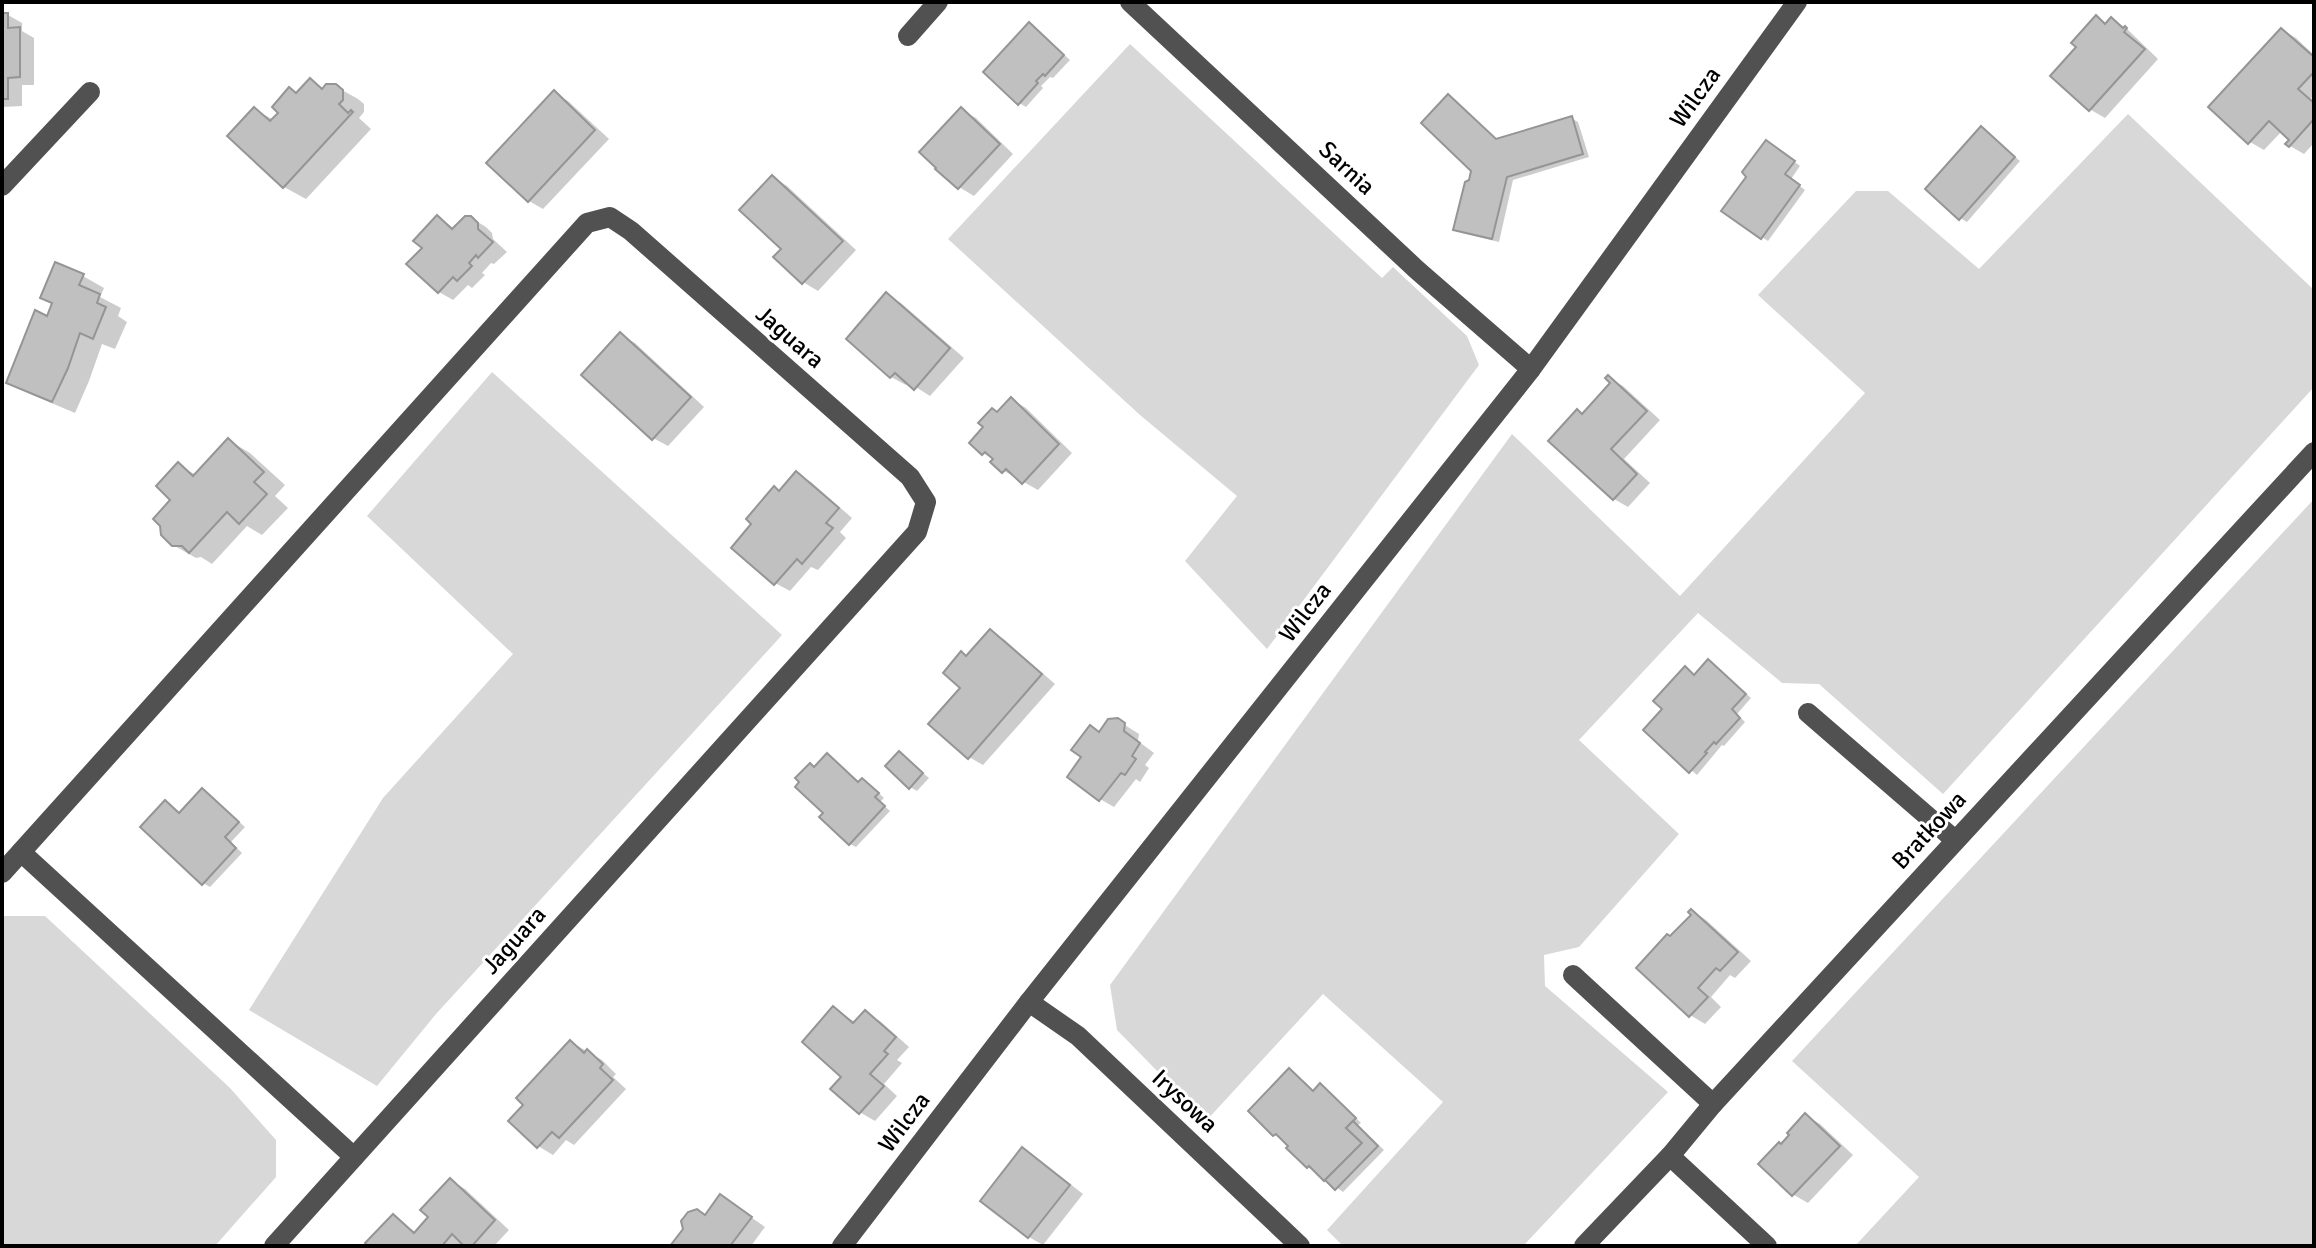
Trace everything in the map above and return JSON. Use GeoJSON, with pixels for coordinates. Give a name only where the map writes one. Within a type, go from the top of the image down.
{"type":"FeatureCollection","features":[{"type":"Feature","properties":{"kind":"street"},"geometry":{"type":"LineString","coordinates":[[908,36],[938,2]]}},
{"type":"Feature","properties":{"kind":"street","name":"Sarnia"},"geometry":{"type":"LineString","coordinates":[[1130,2],[1417,270],[1531,369]]}},
{"type":"Feature","properties":{"kind":"street","name":"Wilcza"},"geometry":{"type":"LineString","coordinates":[[842,1246],[1029,1002],[1531,369],[1797,2]]}},
{"type":"Feature","properties":{"kind":"street"},"geometry":{"type":"LineString","coordinates":[[2,186],[90,92]]}},
{"type":"Feature","properties":{"kind":"street","name":"Jaguara"},"geometry":{"type":"LineString","coordinates":[[2,873],[587,223],[610,217],[631,231],[910,477],[926,502],[917,532],[274,1246]]}},
{"type":"Feature","properties":{"kind":"street","name":"Bratkowa"},"geometry":{"type":"LineString","coordinates":[[1584,1246],[2314,452]]}},
{"type":"Feature","properties":{"kind":"street"},"geometry":{"type":"LineString","coordinates":[[1808,713],[1955,840]]}},
{"type":"Feature","properties":{"kind":"street"},"geometry":{"type":"LineString","coordinates":[[21,852],[354,1157]]}},
{"type":"Feature","properties":{"kind":"street"},"geometry":{"type":"LineString","coordinates":[[1573,975],[1713,1104]]}},
{"type":"Feature","properties":{"kind":"street","name":"Irysowa"},"geometry":{"type":"LineString","coordinates":[[1029,1002],[1078,1036],[1300,1246]]}},
{"type":"Feature","properties":{"kind":"street"},"geometry":{"type":"LineString","coordinates":[[1670,1156],[1767,1246]]}},
{"type":"Feature","properties":{"kind":"shaded area"},"geometry":{"type":"Polygon","coordinates":[[[1130,44],[1382,278],[1393,267],[1467,336],[1479,365],[1267,649],[1185,561],[1237,496],[1140,415],[948,239],[1130,44]]]}},
{"type":"Feature","properties":{"kind":"shaded area"},"geometry":{"type":"Polygon","coordinates":[[[2128,114],[2314,290],[2314,387],[1943,794],[1819,684],[1782,683],[1698,613],[1579,740],[1679,834],[1579,947],[1544,955],[1545,986],[1668,1092],[1523,1246],[1343,1246],[1327,1230],[1443,1102],[1323,994],[1206,1121],[1117,1030],[1110,985],[1512,434],[1680,596],[1865,393],[1758,295],[1856,191],[1888,191],[1979,269],[2128,114]]]}},
{"type":"Feature","properties":{"kind":"shaded area"},"geometry":{"type":"Polygon","coordinates":[[[492,372],[782,635],[436,1014],[377,1086],[249,1010],[383,798],[513,654],[367,516],[492,372]]]}},
{"type":"Feature","properties":{"kind":"shaded area"},"geometry":{"type":"Polygon","coordinates":[[[2314,499],[2314,1246],[1855,1246],[1919,1177],[1792,1061],[2314,499]]]}},
{"type":"Feature","properties":{"kind":"shaded area"},"geometry":{"type":"Polygon","coordinates":[[[2,916],[45,916],[230,1088],[276,1140],[276,1177],[215,1246],[2,1246],[2,916]]]}},
{"type":"Feature","properties":{"kind":"building"},"geometry":{"type":"Polygon","coordinates":[[[2,13],[8,13],[8,28],[20,27],[20,77],[8,78],[8,99],[2,99],[2,13]]]}},
{"type":"Feature","properties":{"kind":"building"},"geometry":{"type":"Polygon","coordinates":[[[2096,15],[2105,24],[2111,17],[2123,28],[2125,26],[2124,32],[2145,49],[2089,111],[2050,76],[2076,47],[2071,43],[2096,15]]]}},
{"type":"Feature","properties":{"kind":"building"},"geometry":{"type":"Polygon","coordinates":[[[1029,22],[1064,55],[1045,76],[1043,74],[1036,81],[1038,83],[1018,105],[983,72],[1029,22]]]}},
{"type":"Feature","properties":{"kind":"building"},"geometry":{"type":"Polygon","coordinates":[[[2281,28],[2314,57],[2314,72],[2298,89],[2314,103],[2314,119],[2289,147],[2285,144],[2289,140],[2269,121],[2248,144],[2208,107],[2281,28]]]}},
{"type":"Feature","properties":{"kind":"building"},"geometry":{"type":"Polygon","coordinates":[[[310,78],[322,89],[326,84],[336,84],[343,90],[343,100],[339,104],[348,113],[353,112],[283,188],[227,136],[254,107],[270,121],[278,113],[272,107],[289,87],[296,93],[310,78]]]}},
{"type":"Feature","properties":{"kind":"building"},"geometry":{"type":"Polygon","coordinates":[[[554,90],[595,130],[528,202],[486,163],[554,90]]]}},
{"type":"Feature","properties":{"kind":"building"},"geometry":{"type":"Polygon","coordinates":[[[1448,94],[1496,139],[1572,116],[1583,154],[1507,177],[1492,239],[1453,230],[1465,182],[1469,180],[1471,171],[1421,123],[1448,94]]]}},
{"type":"Feature","properties":{"kind":"building"},"geometry":{"type":"Polygon","coordinates":[[[961,107],[1000,144],[958,189],[919,152],[961,107]]]}},
{"type":"Feature","properties":{"kind":"building"},"geometry":{"type":"Polygon","coordinates":[[[1981,126],[2015,157],[1959,220],[1925,189],[1981,126]]]}},
{"type":"Feature","properties":{"kind":"building"},"geometry":{"type":"Polygon","coordinates":[[[1766,140],[1795,161],[1785,174],[1800,185],[1761,239],[1721,211],[1746,177],[1742,172],[1766,140]]]}},
{"type":"Feature","properties":{"kind":"building"},"geometry":{"type":"Polygon","coordinates":[[[772,175],[843,241],[802,284],[773,257],[781,249],[739,210],[772,175]]]}},
{"type":"Feature","properties":{"kind":"building"},"geometry":{"type":"Polygon","coordinates":[[[437,215],[452,229],[465,216],[471,216],[478,223],[478,229],[493,242],[478,258],[476,255],[469,263],[472,266],[457,281],[453,277],[438,293],[406,264],[422,248],[413,241],[437,215]]]}},
{"type":"Feature","properties":{"kind":"building"},"geometry":{"type":"Polygon","coordinates":[[[55,262],[84,274],[79,285],[100,294],[97,303],[106,307],[93,339],[80,333],[52,402],[6,383],[35,310],[47,316],[52,303],[40,298],[55,262]]]}},
{"type":"Feature","properties":{"kind":"building"},"geometry":{"type":"Polygon","coordinates":[[[886,292],[950,348],[914,390],[895,373],[890,378],[846,339],[886,292]]]}},
{"type":"Feature","properties":{"kind":"building"},"geometry":{"type":"Polygon","coordinates":[[[620,332],[691,397],[652,440],[581,375],[620,332]]]}},
{"type":"Feature","properties":{"kind":"building"},"geometry":{"type":"Polygon","coordinates":[[[1608,375],[1647,411],[1611,449],[1637,474],[1613,500],[1548,441],[1577,409],[1582,414],[1610,383],[1605,378],[1608,375]]]}},
{"type":"Feature","properties":{"kind":"building"},"geometry":{"type":"Polygon","coordinates":[[[1011,397],[1059,444],[1022,484],[1006,469],[1002,473],[990,462],[993,459],[985,452],[982,455],[969,443],[983,427],[978,423],[992,408],[997,412],[1011,397]]]}},
{"type":"Feature","properties":{"kind":"building"},"geometry":{"type":"Polygon","coordinates":[[[228,438],[264,472],[254,482],[267,494],[239,524],[227,512],[189,553],[182,546],[172,546],[161,535],[160,526],[153,519],[170,500],[156,486],[178,462],[193,476],[228,438]]]}},
{"type":"Feature","properties":{"kind":"building"},"geometry":{"type":"Polygon","coordinates":[[[796,471],[839,508],[826,523],[833,528],[802,564],[797,559],[774,585],[731,548],[751,524],[746,519],[774,486],[779,491],[796,471]]]}},
{"type":"Feature","properties":{"kind":"building"},"geometry":{"type":"Polygon","coordinates":[[[990,629],[1042,674],[968,759],[928,724],[960,688],[943,673],[961,651],[966,656],[990,629]]]}},
{"type":"Feature","properties":{"kind":"building"},"geometry":{"type":"Polygon","coordinates":[[[1708,659],[1746,694],[1732,709],[1740,718],[1716,744],[1714,742],[1689,773],[1643,730],[1662,709],[1653,701],[1685,666],[1694,675],[1708,659]]]}},
{"type":"Feature","properties":{"kind":"building"},"geometry":{"type":"Polygon","coordinates":[[[1118,718],[1125,723],[1124,731],[1140,743],[1132,756],[1136,759],[1125,775],[1121,773],[1099,801],[1067,777],[1081,757],[1071,750],[1090,725],[1099,732],[1108,719],[1118,718]]]}},
{"type":"Feature","properties":{"kind":"building"},"geometry":{"type":"Polygon","coordinates":[[[899,751],[923,773],[909,789],[885,766],[899,751]]]}},
{"type":"Feature","properties":{"kind":"building"},"geometry":{"type":"Polygon","coordinates":[[[827,753],[858,782],[862,778],[879,793],[875,797],[885,806],[849,845],[819,817],[823,813],[795,787],[799,782],[795,778],[810,763],[814,767],[827,753]]]}},
{"type":"Feature","properties":{"kind":"building"},"geometry":{"type":"Polygon","coordinates":[[[202,788],[239,822],[225,837],[236,848],[202,885],[140,827],[165,800],[179,813],[202,788]]]}},
{"type":"Feature","properties":{"kind":"building"},"geometry":{"type":"Polygon","coordinates":[[[1691,909],[1738,952],[1720,971],[1716,968],[1698,988],[1708,997],[1689,1017],[1636,968],[1667,934],[1670,936],[1691,915],[1688,912],[1691,909]]]}},
{"type":"Feature","properties":{"kind":"building"},"geometry":{"type":"Polygon","coordinates":[[[833,1006],[853,1023],[865,1010],[896,1037],[884,1051],[888,1054],[870,1074],[884,1086],[859,1114],[830,1089],[841,1077],[802,1042],[833,1006]]]}},
{"type":"Feature","properties":{"kind":"building"},"geometry":{"type":"Polygon","coordinates":[[[570,1040],[584,1053],[587,1049],[603,1064],[600,1068],[613,1080],[559,1138],[552,1132],[537,1148],[508,1121],[523,1105],[516,1098],[570,1040]]]}},
{"type":"Feature","properties":{"kind":"building"},"geometry":{"type":"Polygon","coordinates":[[[1289,1068],[1313,1091],[1320,1083],[1356,1118],[1346,1128],[1362,1143],[1324,1181],[1248,1111],[1289,1068]]]}},
{"type":"Feature","properties":{"kind":"building"},"geometry":{"type":"Polygon","coordinates":[[[1805,1113],[1840,1146],[1792,1196],[1758,1164],[1779,1142],[1781,1144],[1805,1113]]]}},
{"type":"Feature","properties":{"kind":"building"},"geometry":{"type":"Polygon","coordinates":[[[1353,1121],[1378,1146],[1335,1190],[1325,1180],[1362,1143],[1346,1128],[1353,1121]]]}},
{"type":"Feature","properties":{"kind":"building"},"geometry":{"type":"Polygon","coordinates":[[[1022,1147],[1070,1185],[1028,1238],[980,1201],[1022,1147]]]}},
{"type":"Feature","properties":{"kind":"building"},"geometry":{"type":"Polygon","coordinates":[[[450,1178],[495,1220],[472,1246],[464,1246],[452,1234],[442,1246],[368,1246],[365,1243],[393,1214],[414,1233],[428,1217],[420,1210],[450,1178]]]}},
{"type":"Feature","properties":{"kind":"building"},"geometry":{"type":"Polygon","coordinates":[[[720,1194],[752,1217],[730,1246],[670,1246],[683,1229],[681,1221],[688,1212],[697,1209],[705,1215],[720,1194]]]}}]}
